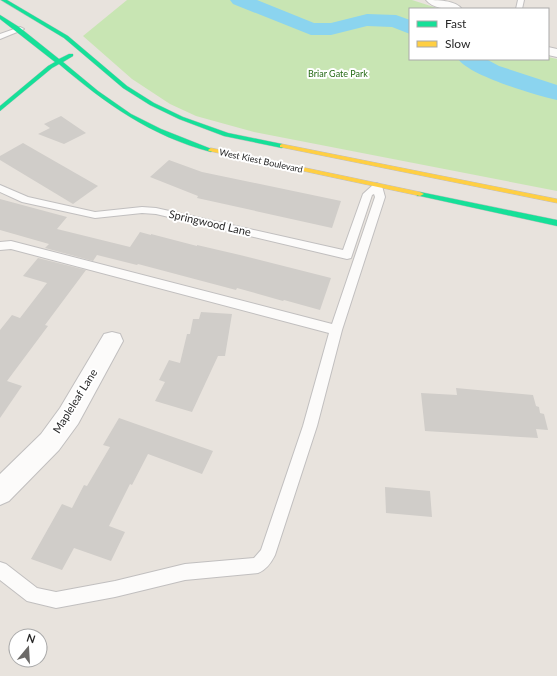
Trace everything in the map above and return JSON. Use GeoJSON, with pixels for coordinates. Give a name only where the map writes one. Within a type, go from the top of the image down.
{"type":"FeatureCollection","features":[{"type":"Feature","properties":{"kind":"main road","name":"West Kiest Boulevard"},"geometry":{"type":"LineString","coordinates":[[4,1],[43,22],[83,50],[113,78],[145,100],[164,111],[203,128],[226,135],[557,201]]}},
{"type":"Feature","properties":{"kind":"main road","name":"West Kiest Boulevard"},"geometry":{"type":"LineString","coordinates":[[0,17],[41,44],[59,61],[118,108],[164,134],[215,151],[557,223]]}},
{"type":"Feature","properties":{"kind":"main road"},"geometry":{"type":"LineString","coordinates":[[0,109],[50,67],[59,61],[83,50]]}},
{"type":"Feature","properties":{"kind":"main road"},"geometry":{"type":"LineString","coordinates":[[377,186],[383,166]]}},
{"type":"Feature","properties":{"kind":"street"},"geometry":{"type":"LineString","coordinates":[[432,0],[453,8]]}},
{"type":"Feature","properties":{"kind":"street","name":"Mapleleaf Lane"},"geometry":{"type":"LineString","coordinates":[[0,492],[50,442],[69,416],[112,341]]}},
{"type":"Feature","properties":{"kind":"lane"},"geometry":{"type":"LineString","coordinates":[[0,37],[20,29]]}},
{"type":"Feature","properties":{"kind":"lane"},"geometry":{"type":"LineString","coordinates":[[0,570],[32,595],[56,600],[115,589],[185,572],[258,565],[267,555],[310,426],[336,330],[380,197],[377,186]]}},
{"type":"Feature","properties":{"kind":"lane","name":"Springwood Lane"},"geometry":{"type":"LineString","coordinates":[[0,188],[25,200],[95,215],[142,210],[156,211],[347,255],[368,194],[377,186]]}},
{"type":"Feature","properties":{"kind":"lane"},"geometry":{"type":"LineString","coordinates":[[0,246],[19,246],[336,330]]}},
{"type":"Feature","properties":{"kind":"green space","name":"Briar Gate Park"},"geometry":{"type":"Polygon","coordinates":[[[127,0],[412,0],[437,8],[409,8],[409,60],[549,60],[549,57],[557,59],[557,191],[254,132],[196,116],[170,104],[132,79],[83,36],[127,0]]]}},
{"type":"Feature","properties":{"kind":"building"},"geometry":{"type":"Polygon","coordinates":[[[61,116],[86,133],[64,144],[38,134],[50,128],[44,124],[61,116]]]}},
{"type":"Feature","properties":{"kind":"building"},"geometry":{"type":"Polygon","coordinates":[[[23,143],[98,186],[73,204],[0,160],[0,156],[23,143]]]}},
{"type":"Feature","properties":{"kind":"building"},"geometry":{"type":"Polygon","coordinates":[[[169,160],[202,172],[341,201],[332,228],[197,198],[198,196],[150,177],[169,160]]]}},
{"type":"Feature","properties":{"kind":"building"},"geometry":{"type":"Polygon","coordinates":[[[0,199],[67,217],[57,229],[130,247],[140,232],[331,278],[320,310],[237,288],[236,290],[138,264],[97,255],[93,261],[45,248],[49,244],[0,230],[0,199]]]}},
{"type":"Feature","properties":{"kind":"building"},"geometry":{"type":"Polygon","coordinates":[[[38,258],[86,270],[45,325],[48,326],[7,381],[22,386],[0,418],[0,330],[12,315],[20,318],[47,283],[23,276],[38,258]]]}},
{"type":"Feature","properties":{"kind":"building"},"geometry":{"type":"Polygon","coordinates":[[[201,312],[232,314],[225,356],[218,356],[192,412],[155,401],[165,382],[159,380],[169,360],[180,363],[187,334],[190,334],[193,319],[199,319],[201,312]]]}},
{"type":"Feature","properties":{"kind":"building"},"geometry":{"type":"Polygon","coordinates":[[[456,388],[533,395],[536,406],[539,407],[540,413],[544,414],[548,430],[536,429],[538,438],[425,431],[421,393],[457,395],[456,388]]]}},
{"type":"Feature","properties":{"kind":"building"},"geometry":{"type":"Polygon","coordinates":[[[119,418],[213,451],[202,474],[148,454],[132,485],[130,484],[109,526],[125,532],[111,561],[74,548],[62,570],[31,559],[62,504],[72,508],[84,485],[87,486],[110,447],[103,445],[119,418]]]}},
{"type":"Feature","properties":{"kind":"building"},"geometry":{"type":"Polygon","coordinates":[[[385,487],[430,491],[432,517],[386,513],[385,487]]]}},
{"type":"Feature","properties":{"kind":"waterway"},"geometry":{"type":"LineString","coordinates":[[240,0],[311,29],[331,29],[367,20],[396,21],[409,28]]}},
{"type":"Feature","properties":{"kind":"waterway"},"geometry":{"type":"LineString","coordinates":[[471,60],[491,71],[557,93]]}},
{"type":"Feature","properties":{"kind":"traffic: fast"},"geometry":{"type":"LineString","coordinates":[[3,0],[66,37],[125,87],[152,104],[181,118],[226,135],[282,146]]}},
{"type":"Feature","properties":{"kind":"traffic: fast"},"geometry":{"type":"LineString","coordinates":[[0,17],[17,28],[96,92],[129,115],[169,135],[211,150]]}},
{"type":"Feature","properties":{"kind":"traffic: fast"},"geometry":{"type":"LineString","coordinates":[[0,109],[50,67],[71,55]]}},
{"type":"Feature","properties":{"kind":"traffic: fast"},"geometry":{"type":"LineString","coordinates":[[420,194],[557,223]]}},
{"type":"Feature","properties":{"kind":"traffic: slow"},"geometry":{"type":"LineString","coordinates":[[282,146],[557,201]]}},
{"type":"Feature","properties":{"kind":"traffic: slow"},"geometry":{"type":"LineString","coordinates":[[211,150],[420,194]]}}]}
